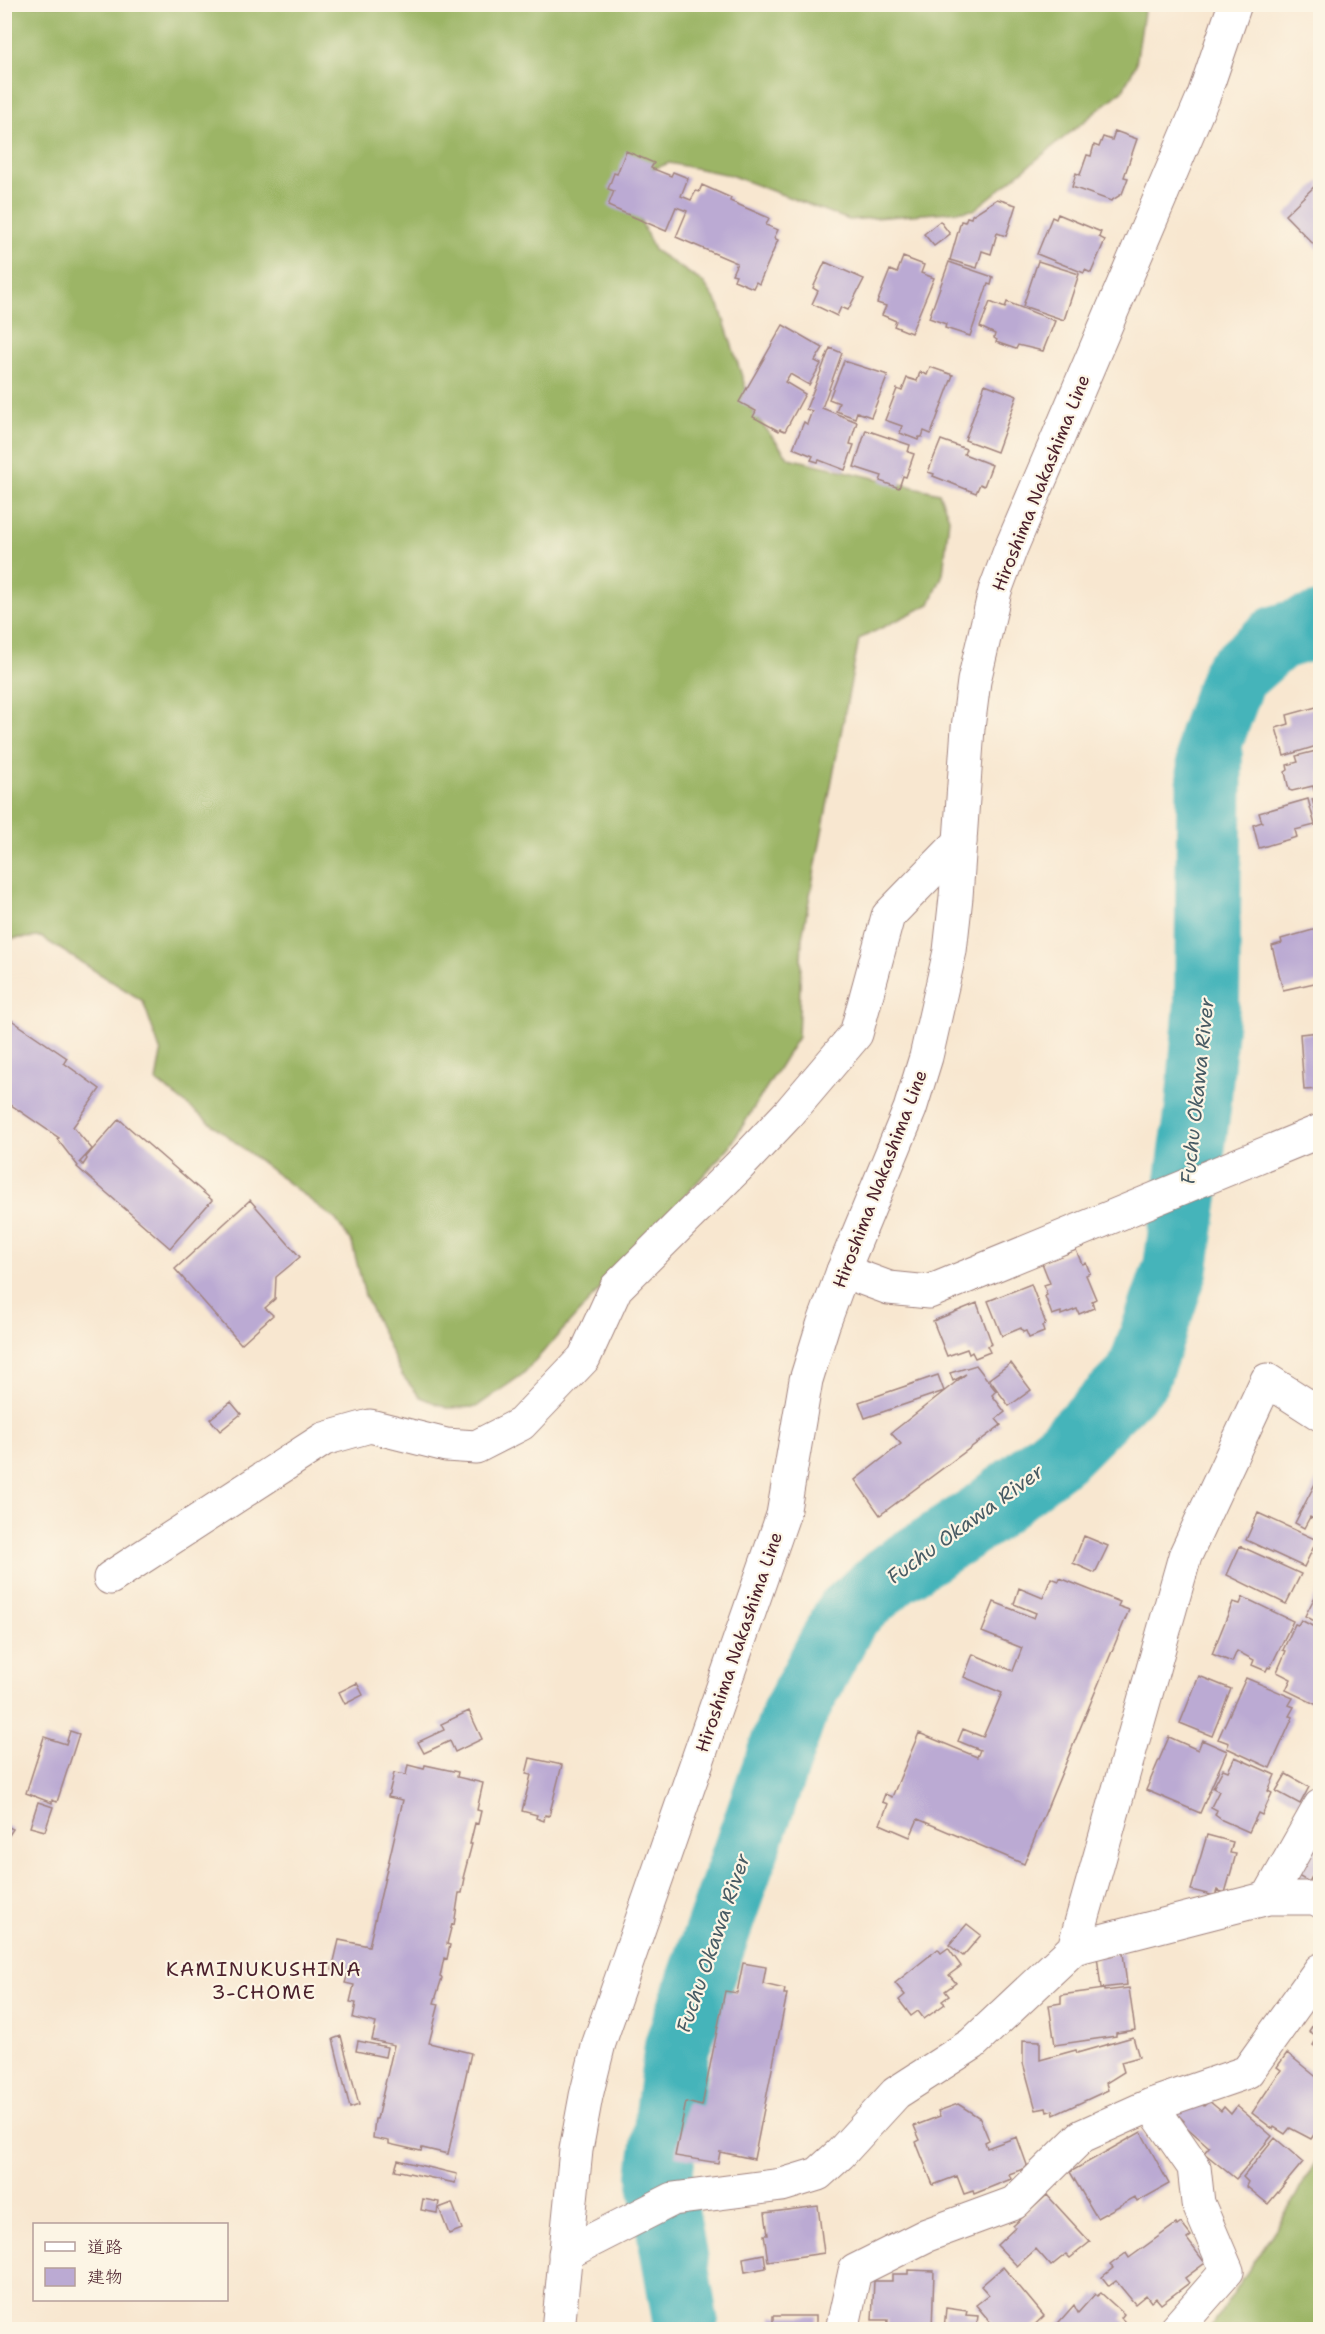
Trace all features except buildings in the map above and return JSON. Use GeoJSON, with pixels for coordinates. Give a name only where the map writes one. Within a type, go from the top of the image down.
{"type":"FeatureCollection","features":[{"type":"Feature","properties":{"kind":"street","name":"Hiroshima Nakashima Line"},"geometry":{"type":"LineString","coordinates":[[558,2330],[576,2150],[599,2043],[783,1515],[806,1380],[843,1271],[910,1109],[927,1057],[950,951],[974,681],[995,591],[1011,548],[1204,95],[1235,4]]}},
{"type":"Feature","properties":{"kind":"street"},"geometry":{"type":"LineString","coordinates":[[110,1578],[324,1439],[370,1426],[446,1445],[476,1447],[521,1424],[584,1358],[615,1288],[752,1152],[789,1113],[856,1034],[888,916],[960,842]]}},
{"type":"Feature","properties":{"kind":"street"},"geometry":{"type":"LineString","coordinates":[[843,1271],[889,1288],[929,1292],[1320,1131]]}},
{"type":"Feature","properties":{"kind":"street"},"geometry":{"type":"LineString","coordinates":[[1074,1948],[1185,1556],[1267,1380],[1320,1414]]}},
{"type":"Feature","properties":{"kind":"street"},"geometry":{"type":"LineString","coordinates":[[1268,1898],[1320,1806]]}},
{"type":"Feature","properties":{"kind":"street"},"geometry":{"type":"LineString","coordinates":[[565,2254],[673,2199],[782,2185],[819,2174],[896,2093],[972,2044],[1074,1948],[1268,1898],[1318,1898],[1320,1901]]}},
{"type":"Feature","properties":{"kind":"street"},"geometry":{"type":"LineString","coordinates":[[842,2330],[855,2271],[927,2235],[1014,2203],[1082,2136],[1151,2105],[1247,2072],[1320,1970]]}},
{"type":"Feature","properties":{"kind":"street"},"geometry":{"type":"LineString","coordinates":[[1151,2105],[1194,2168],[1198,2203],[1227,2271],[1175,2330]]}},
{"type":"Feature","properties":{"kind":"green space"},"geometry":{"type":"Polygon","coordinates":[[[5,5],[1145,5],[1136,64],[1123,90],[974,210],[849,220],[730,175],[669,163],[641,174],[632,201],[654,250],[704,283],[719,305],[754,414],[789,458],[939,493],[949,518],[943,574],[930,604],[859,639],[802,937],[798,1037],[730,1146],[523,1374],[476,1407],[447,1408],[420,1397],[402,1375],[365,1296],[352,1243],[336,1220],[156,1081],[161,1053],[143,1001],[41,937],[5,939],[5,5]]]}},
{"type":"Feature","properties":{"kind":"green space"},"geometry":{"type":"Polygon","coordinates":[[[1320,2154],[1320,2329],[1210,2329],[1286,2213],[1320,2154]]]}},
{"type":"Feature","properties":{"kind":"waterway","name":"Fuchu Okawa River"},"geometry":{"type":"LineString","coordinates":[[684,2330],[686,2325],[660,2176],[677,2046],[794,1714],[847,1614],[894,1573],[982,1516],[1064,1450],[1138,1376],[1176,1267],[1198,1108],[1207,1004],[1210,741],[1234,676],[1277,638],[1320,625]]}},
{"type":"Feature","properties":{"kind":"district","name":"KAMINUKUSHINA 3-CHOME"},"geometry":{"type":"Point","coordinates":[264,1980]}}]}
